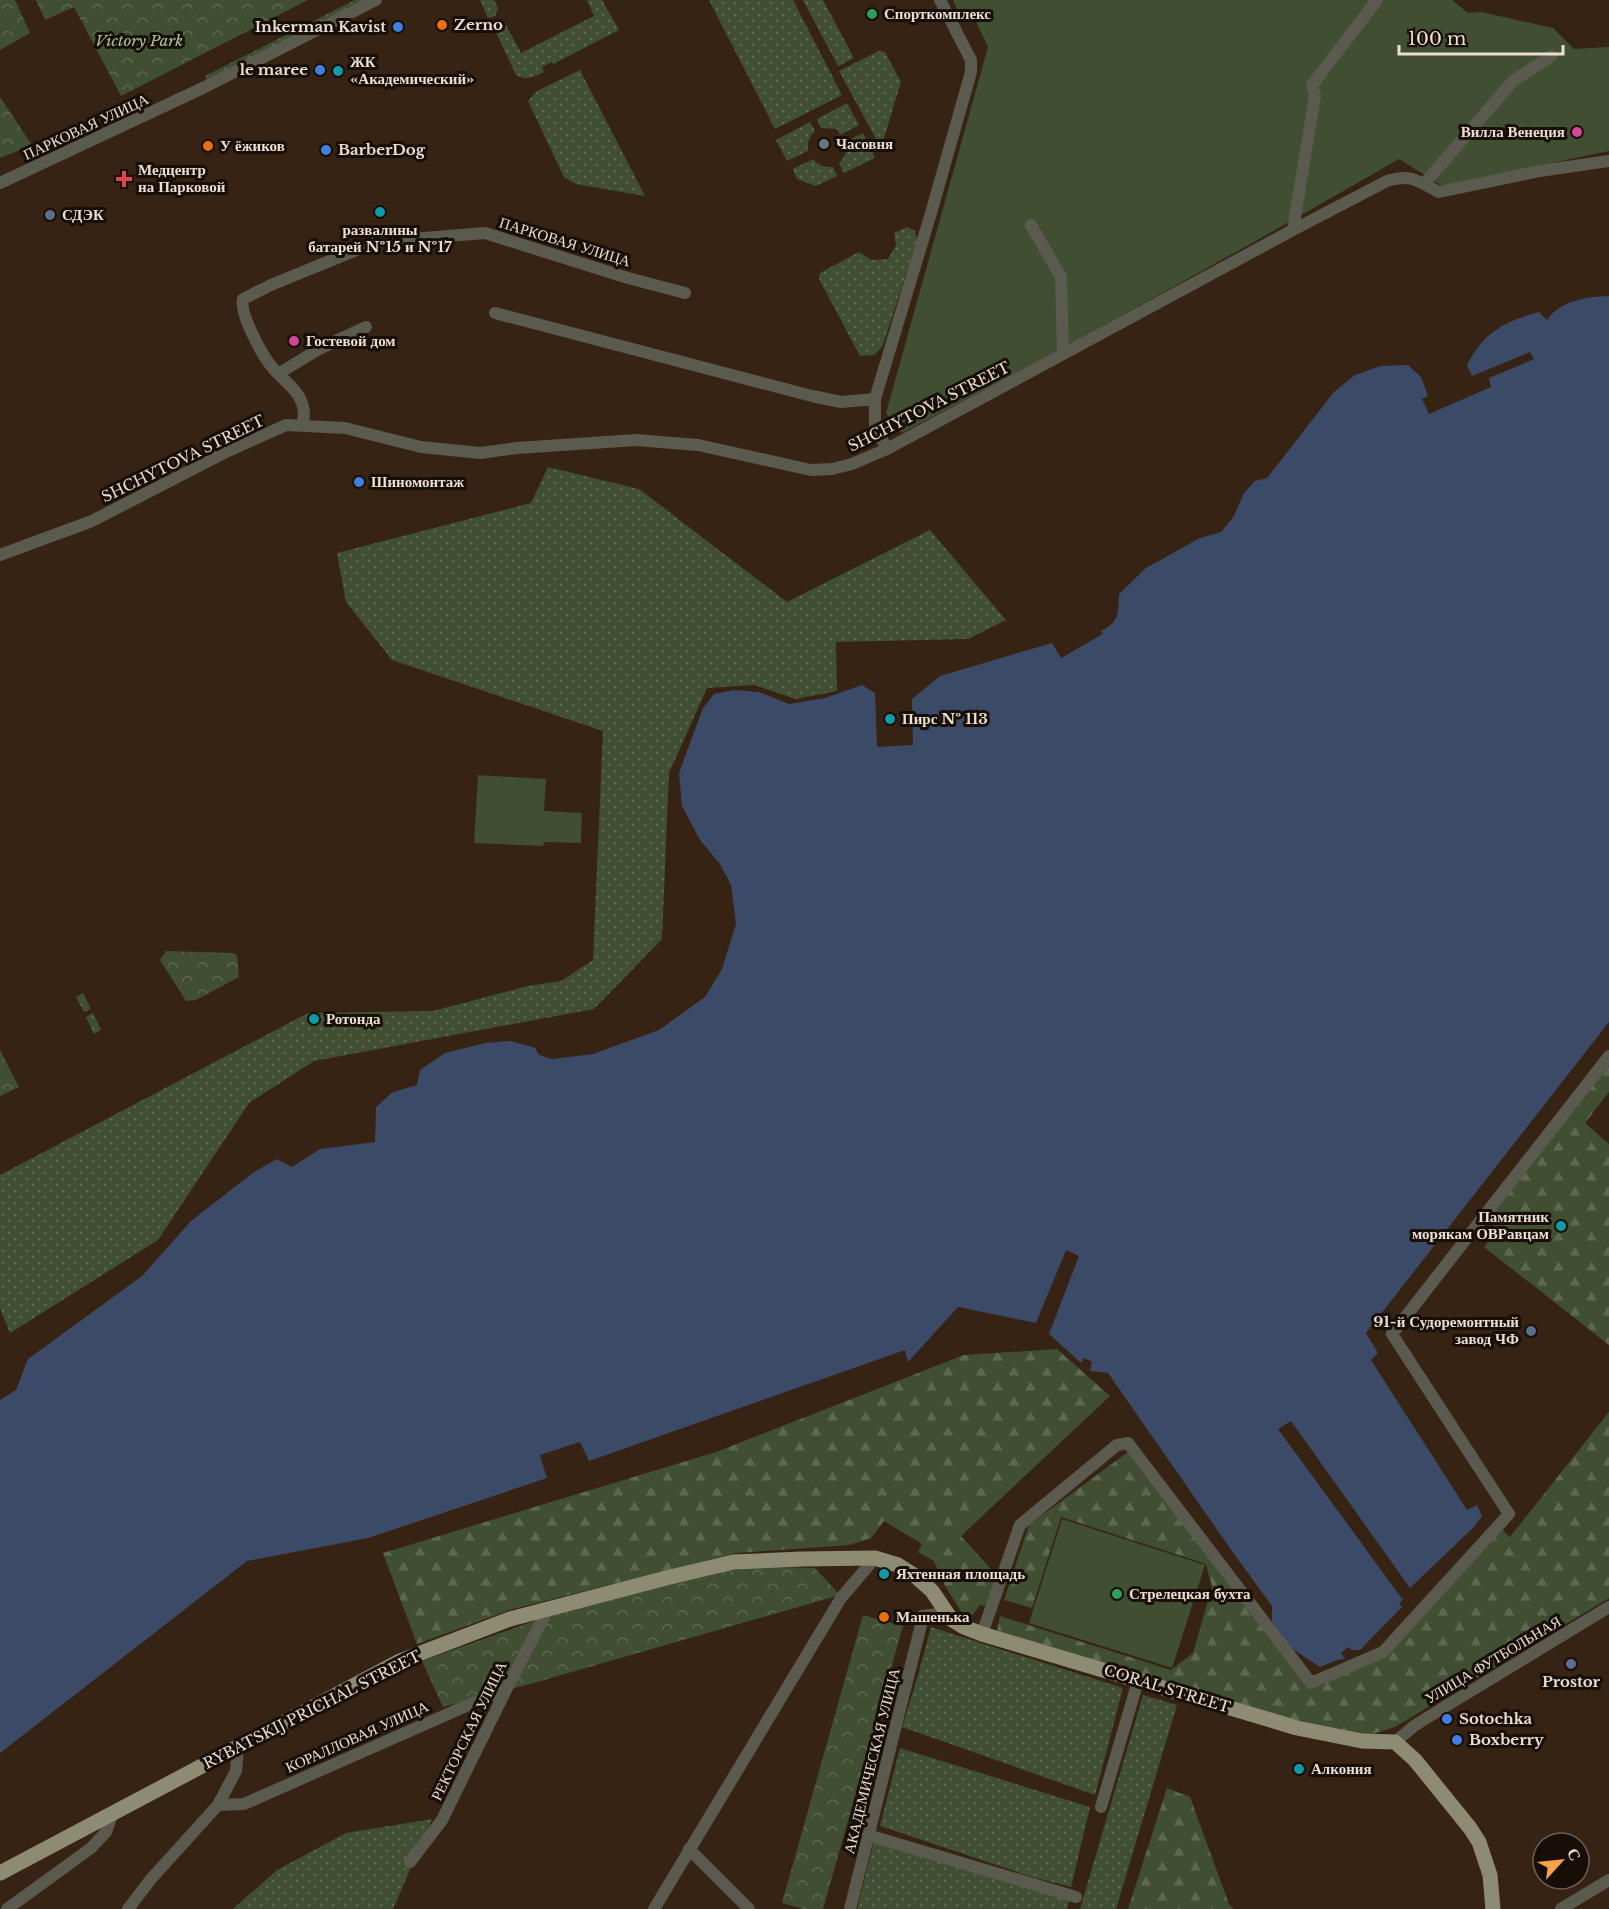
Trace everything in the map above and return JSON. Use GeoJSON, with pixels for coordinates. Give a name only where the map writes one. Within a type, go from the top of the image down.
{"type":"FeatureCollection","features":[{"type":"Feature","properties":{"kind":"main road","name":"RYBATSKIJ PRICHAL STREET"},"geometry":{"type":"LineString","coordinates":[[0,1874],[400,1661],[510,1619],[733,1562],[802,1559],[882,1560]]}},
{"type":"Feature","properties":{"kind":"main road"},"geometry":{"type":"LineString","coordinates":[[882,1560],[898,1565],[923,1582],[932,1591],[946,1613]]}},
{"type":"Feature","properties":{"kind":"main road","name":"CORAL STREET"},"geometry":{"type":"LineString","coordinates":[[946,1613],[957,1623],[982,1634],[1297,1728],[1362,1741],[1395,1742]]}},
{"type":"Feature","properties":{"kind":"main road"},"geometry":{"type":"LineString","coordinates":[[1395,1742],[1415,1760],[1479,1842],[1490,1875],[1493,1909]]}},
{"type":"Feature","properties":{"kind":"street","name":"ПАРКОВАЯ УЛИЦА"},"geometry":{"type":"LineString","coordinates":[[0,183],[205,87],[376,0]]}},
{"type":"Feature","properties":{"kind":"street"},"geometry":{"type":"LineString","coordinates":[[887,449],[876,426],[875,399],[971,72],[971,60],[940,0]]}},
{"type":"Feature","properties":{"kind":"street"},"geometry":{"type":"LineString","coordinates":[[1293,230],[1315,96],[1312,85],[1377,0]]}},
{"type":"Feature","properties":{"kind":"street"},"geometry":{"type":"LineString","coordinates":[[1424,184],[1513,81],[1551,56]]}},
{"type":"Feature","properties":{"kind":"street","name":"SHCHYTOVA STREET"},"geometry":{"type":"LineString","coordinates":[[0,555],[92,521],[226,452],[286,425],[345,428],[421,447],[480,453],[517,448],[636,441],[698,445],[811,470],[832,469],[852,464],[887,449],[1387,181],[1402,177],[1413,179],[1438,192],[1450,191],[1540,171],[1609,161]]}},
{"type":"Feature","properties":{"kind":"street"},"geometry":{"type":"LineString","coordinates":[[1031,225],[1061,277],[1063,354]]}},
{"type":"Feature","properties":{"kind":"street","name":"ПАРКОВАЯ УЛИЦА"},"geometry":{"type":"LineString","coordinates":[[303,426],[303,406],[291,386],[272,368],[262,353],[242,310],[243,299],[271,285],[376,242],[485,233],[628,278],[685,293]]}},
{"type":"Feature","properties":{"kind":"street"},"geometry":{"type":"LineString","coordinates":[[495,313],[812,396],[841,402],[875,399]]}},
{"type":"Feature","properties":{"kind":"street"},"geometry":{"type":"LineString","coordinates":[[278,374],[319,349],[366,327]]}},
{"type":"Feature","properties":{"kind":"street"},"geometry":{"type":"LineString","coordinates":[[982,1634],[1020,1525],[1117,1445],[1128,1443],[1311,1683],[1383,1652],[1509,1514],[1392,1334],[1609,1056]]}},
{"type":"Feature","properties":{"kind":"street"},"geometry":{"type":"LineString","coordinates":[[654,1909],[841,1598],[882,1560]]}},
{"type":"Feature","properties":{"kind":"street","name":"УЛИЦА ФУТБОЛЬНАЯ"},"geometry":{"type":"LineString","coordinates":[[1395,1742],[1414,1726],[1609,1607]]}},
{"type":"Feature","properties":{"kind":"street","name":"РЕКТОРСКАЯ УЛИЦА"},"geometry":{"type":"LineString","coordinates":[[410,1862],[442,1820],[548,1609]]}},
{"type":"Feature","properties":{"kind":"street","name":"АКАДЕМИЧЕСКАЯ УЛИЦА"},"geometry":{"type":"LineString","coordinates":[[850,1909],[922,1616],[946,1613]]}},
{"type":"Feature","properties":{"kind":"street"},"geometry":{"type":"LineString","coordinates":[[1101,1807],[1138,1681]]}},
{"type":"Feature","properties":{"kind":"street","name":"КОРАЛЛОВАЯ УЛИЦА"},"geometry":{"type":"LineString","coordinates":[[218,1805],[244,1804],[507,1688]]}},
{"type":"Feature","properties":{"kind":"street"},"geometry":{"type":"LineString","coordinates":[[128,1909],[151,1879],[218,1805],[236,1771],[238,1748]]}},
{"type":"Feature","properties":{"kind":"street"},"geometry":{"type":"LineString","coordinates":[[7,1909],[91,1848],[106,1832],[111,1815]]}},
{"type":"Feature","properties":{"kind":"street"},"geometry":{"type":"LineString","coordinates":[[868,1835],[1076,1897]]}},
{"type":"Feature","properties":{"kind":"street"},"geometry":{"type":"LineString","coordinates":[[689,1850],[748,1909]]}},
{"type":"Feature","properties":{"kind":"street"},"geometry":{"type":"LineString","coordinates":[[1561,1909],[1609,1880]]}},
{"type":"Feature","properties":{"kind":"green space"},"geometry":{"type":"Polygon","coordinates":[[[0,0],[15,0],[30,33],[0,50],[0,0]]]}},
{"type":"Feature","properties":{"kind":"green space","name":"Victory Park"},"geometry":{"type":"Polygon","coordinates":[[[36,0],[308,0],[121,96],[74,7],[45,20],[36,0]]]}},
{"type":"Feature","properties":{"kind":"green space"},"geometry":{"type":"Polygon","coordinates":[[[355,0],[366,0],[207,81],[205,76],[355,0]]]}},
{"type":"Feature","properties":{"kind":"green space"},"geometry":{"type":"Polygon","coordinates":[[[480,0],[494,0],[498,8],[495,16],[488,18],[480,0]]]}},
{"type":"Feature","properties":{"kind":"green space"},"geometry":{"type":"Polygon","coordinates":[[[587,0],[602,0],[619,30],[553,64],[552,62],[542,67],[544,72],[530,78],[516,75],[495,30],[500,25],[506,25],[521,53],[594,16],[587,0]]]}},
{"type":"Feature","properties":{"kind":"green space"},"geometry":{"type":"Polygon","coordinates":[[[709,0],[793,0],[842,95],[775,129],[709,0]]]}},
{"type":"Feature","properties":{"kind":"green space"},"geometry":{"type":"Polygon","coordinates":[[[803,0],[823,0],[854,58],[838,66],[803,0]]]}},
{"type":"Feature","properties":{"kind":"green space"},"geometry":{"type":"Polygon","coordinates":[[[953,0],[1452,0],[1468,13],[1481,12],[1553,28],[1574,49],[1609,47],[1609,151],[1442,186],[1399,159],[1152,299],[902,433],[886,413],[988,47],[973,15],[958,12],[953,0]]]}},
{"type":"Feature","properties":{"kind":"green space"},"geometry":{"type":"Polygon","coordinates":[[[879,51],[885,52],[901,82],[881,148],[839,71],[879,51]]]}},
{"type":"Feature","properties":{"kind":"green space"},"geometry":{"type":"Polygon","coordinates":[[[580,70],[645,196],[576,184],[564,177],[528,101],[537,91],[580,70]]]}},
{"type":"Feature","properties":{"kind":"green space"},"geometry":{"type":"Polygon","coordinates":[[[0,97],[32,145],[0,158],[0,97]]]}},
{"type":"Feature","properties":{"kind":"green space"},"geometry":{"type":"Polygon","coordinates":[[[847,103],[859,125],[840,135],[837,129],[821,128],[817,119],[847,103]]]}},
{"type":"Feature","properties":{"kind":"green space"},"geometry":{"type":"Polygon","coordinates":[[[810,122],[815,131],[809,140],[808,151],[787,161],[776,140],[810,122]]]}},
{"type":"Feature","properties":{"kind":"green space"},"geometry":{"type":"Polygon","coordinates":[[[863,133],[875,158],[844,173],[839,163],[846,153],[846,141],[863,133]]]}},
{"type":"Feature","properties":{"kind":"green space"},"geometry":{"type":"Polygon","coordinates":[[[813,159],[822,166],[833,167],[837,176],[816,186],[797,179],[793,169],[813,159]]]}},
{"type":"Feature","properties":{"kind":"green space"},"geometry":{"type":"Polygon","coordinates":[[[907,227],[915,231],[917,240],[883,345],[875,355],[860,356],[819,279],[820,273],[859,252],[871,260],[888,259],[896,245],[894,233],[907,227]]]}},
{"type":"Feature","properties":{"kind":"green space"},"geometry":{"type":"Polygon","coordinates":[[[548,467],[639,489],[787,602],[930,530],[1006,620],[968,639],[836,642],[837,691],[796,699],[754,685],[707,688],[669,773],[662,939],[594,1009],[314,1061],[249,1103],[158,1240],[10,1333],[0,1309],[0,1175],[308,1013],[433,1011],[528,986],[561,981],[593,960],[603,731],[392,660],[346,602],[337,553],[531,503],[548,467]]]}},
{"type":"Feature","properties":{"kind":"green space"},"geometry":{"type":"Polygon","coordinates":[[[478,775],[546,779],[544,811],[582,813],[581,843],[544,842],[543,846],[474,843],[478,775]]]}},
{"type":"Feature","properties":{"kind":"green space"},"geometry":{"type":"Polygon","coordinates":[[[166,951],[233,953],[237,955],[239,977],[196,1000],[186,1001],[160,960],[166,951]]]}},
{"type":"Feature","properties":{"kind":"green space"},"geometry":{"type":"Polygon","coordinates":[[[83,993],[91,1009],[84,1012],[76,997],[83,993]]]}},
{"type":"Feature","properties":{"kind":"green space"},"geometry":{"type":"Polygon","coordinates":[[[93,1013],[101,1030],[94,1034],[86,1017],[93,1013]]]}},
{"type":"Feature","properties":{"kind":"green space"},"geometry":{"type":"Polygon","coordinates":[[[0,1050],[19,1087],[0,1096],[0,1050]]]}},
{"type":"Feature","properties":{"kind":"green space"},"geometry":{"type":"Polygon","coordinates":[[[1609,1064],[1609,1092],[1585,1123],[1609,1144],[1609,1345],[1484,1247],[1496,1229],[1486,1218],[1609,1064]]]}},
{"type":"Feature","properties":{"kind":"green space"},"geometry":{"type":"Polygon","coordinates":[[[1057,1349],[1110,1396],[961,1536],[998,1577],[987,1606],[980,1605],[970,1618],[962,1613],[944,1584],[934,1561],[918,1552],[922,1544],[884,1521],[871,1538],[849,1545],[736,1553],[513,1609],[417,1644],[383,1553],[716,1452],[964,1355],[1057,1349]]]}},
{"type":"Feature","properties":{"kind":"green space"},"geometry":{"type":"Polygon","coordinates":[[[1609,1412],[1609,1598],[1395,1727],[1366,1736],[1304,1725],[997,1631],[1000,1616],[1171,1670],[1193,1653],[1212,1587],[1206,1564],[1061,1517],[1032,1608],[1004,1600],[1029,1525],[1128,1452],[1229,1584],[1320,1686],[1372,1657],[1494,1522],[1510,1537],[1609,1412]]]}},
{"type":"Feature","properties":{"kind":"green space","name":"Стрелецкая бухта"},"geometry":{"type":"Polygon","coordinates":[[[1062,1519],[1205,1565],[1172,1668],[1029,1623],[1062,1519]]]}},
{"type":"Feature","properties":{"kind":"green space"},"geometry":{"type":"Polygon","coordinates":[[[729,1566],[815,1568],[840,1595],[443,1707],[422,1661],[556,1613],[729,1566]]]}},
{"type":"Feature","properties":{"kind":"green space"},"geometry":{"type":"Polygon","coordinates":[[[863,1615],[903,1626],[823,1909],[804,1909],[782,1903],[863,1615]]]}},
{"type":"Feature","properties":{"kind":"green space"},"geometry":{"type":"Polygon","coordinates":[[[931,1627],[1123,1688],[1095,1795],[902,1727],[931,1627]]]}},
{"type":"Feature","properties":{"kind":"green space"},"geometry":{"type":"Polygon","coordinates":[[[1143,1695],[1177,1705],[1116,1909],[1080,1909],[1143,1695]]]}},
{"type":"Feature","properties":{"kind":"green space"},"geometry":{"type":"Polygon","coordinates":[[[900,1748],[1090,1807],[1071,1887],[1032,1877],[880,1826],[900,1748]]]}},
{"type":"Feature","properties":{"kind":"green space"},"geometry":{"type":"Polygon","coordinates":[[[1167,1788],[1190,1797],[1229,1904],[1234,1909],[1128,1909],[1167,1788]]]}},
{"type":"Feature","properties":{"kind":"green space"},"geometry":{"type":"Polygon","coordinates":[[[432,1819],[393,1909],[233,1909],[277,1870],[346,1833],[432,1819]]]}},
{"type":"Feature","properties":{"kind":"green space"},"geometry":{"type":"Polygon","coordinates":[[[874,1841],[1070,1899],[1067,1909],[857,1909],[874,1841]]]}},
{"type":"Feature","properties":{"kind":"water"},"geometry":{"type":"Polygon","coordinates":[[[1609,296],[1609,1022],[1366,1333],[1378,1353],[1371,1360],[1467,1510],[1477,1505],[1482,1516],[1475,1526],[1410,1588],[1291,1421],[1278,1429],[1403,1600],[1399,1603],[1402,1607],[1360,1650],[1352,1650],[1348,1647],[1341,1653],[1345,1659],[1320,1667],[1291,1648],[1272,1623],[1272,1606],[1108,1373],[1090,1371],[1092,1362],[1084,1358],[1081,1363],[1049,1334],[1079,1256],[1066,1250],[1036,1323],[958,1307],[908,1362],[905,1350],[589,1461],[580,1442],[540,1455],[547,1478],[368,1538],[247,1561],[0,1753],[0,1400],[16,1390],[28,1359],[142,1276],[191,1221],[254,1172],[277,1159],[292,1167],[320,1149],[375,1142],[376,1107],[393,1092],[417,1085],[420,1070],[445,1053],[485,1043],[511,1041],[535,1048],[539,1055],[552,1059],[593,1054],[659,1030],[705,997],[722,969],[736,924],[731,885],[720,864],[700,840],[682,806],[679,773],[703,708],[714,694],[734,690],[759,692],[789,704],[825,698],[862,685],[875,693],[877,747],[913,745],[912,699],[940,676],[1052,643],[1061,658],[1103,634],[1101,631],[1112,624],[1117,616],[1119,594],[1146,568],[1200,538],[1221,532],[1234,516],[1244,493],[1255,481],[1267,478],[1334,392],[1355,375],[1380,366],[1408,365],[1421,377],[1428,396],[1422,399],[1429,414],[1491,387],[1489,378],[1534,359],[1530,352],[1472,376],[1467,365],[1473,354],[1488,336],[1505,324],[1539,312],[1547,320],[1559,308],[1567,304],[1592,297],[1609,296]]]}},
{"type":"Feature","properties":{"kind":"place","name":"Спорткомплекс"},"geometry":{"type":"Point","coordinates":[872,14]}},
{"type":"Feature","properties":{"kind":"place","name":"Zerno"},"geometry":{"type":"Point","coordinates":[442,25]}},
{"type":"Feature","properties":{"kind":"place","name":"Inkerman Kavist"},"geometry":{"type":"Point","coordinates":[398,27]}},
{"type":"Feature","properties":{"kind":"place","name":"le maree"},"geometry":{"type":"Point","coordinates":[320,70]}},
{"type":"Feature","properties":{"kind":"place","name":"ЖК «Академический»"},"geometry":{"type":"Point","coordinates":[338,71]}},
{"type":"Feature","properties":{"kind":"place","name":"Вилла Венеция"},"geometry":{"type":"Point","coordinates":[1577,132]}},
{"type":"Feature","properties":{"kind":"place","name":"Часовня"},"geometry":{"type":"Point","coordinates":[824,144]}},
{"type":"Feature","properties":{"kind":"place","name":"У ёжиков"},"geometry":{"type":"Point","coordinates":[208,146]}},
{"type":"Feature","properties":{"kind":"place","name":"BarberDog"},"geometry":{"type":"Point","coordinates":[326,150]}},
{"type":"Feature","properties":{"kind":"place","name":"Медцентр на Парковой"},"geometry":{"type":"Point","coordinates":[124,179]}},
{"type":"Feature","properties":{"kind":"place","name":"развалины батарей №15 и №17"},"geometry":{"type":"Point","coordinates":[380,212]}},
{"type":"Feature","properties":{"kind":"place","name":"СДЭК"},"geometry":{"type":"Point","coordinates":[50,215]}},
{"type":"Feature","properties":{"kind":"place","name":"Гостевой дом"},"geometry":{"type":"Point","coordinates":[294,341]}},
{"type":"Feature","properties":{"kind":"place","name":"Шиномонтаж"},"geometry":{"type":"Point","coordinates":[359,482]}},
{"type":"Feature","properties":{"kind":"place","name":"Пирс № 113"},"geometry":{"type":"Point","coordinates":[890,719]}},
{"type":"Feature","properties":{"kind":"place","name":"Ротонда"},"geometry":{"type":"Point","coordinates":[314,1019]}},
{"type":"Feature","properties":{"kind":"place","name":"Памятник морякам ОВРавцам"},"geometry":{"type":"Point","coordinates":[1561,1226]}},
{"type":"Feature","properties":{"kind":"place","name":"91-й Судоремонтный завод ЧФ"},"geometry":{"type":"Point","coordinates":[1531,1331]}},
{"type":"Feature","properties":{"kind":"place","name":"Яхтенная площадь"},"geometry":{"type":"Point","coordinates":[884,1574]}},
{"type":"Feature","properties":{"kind":"place","name":"Стрелецкая бухта"},"geometry":{"type":"Point","coordinates":[1117,1594]}},
{"type":"Feature","properties":{"kind":"place","name":"Машенька"},"geometry":{"type":"Point","coordinates":[884,1617]}},
{"type":"Feature","properties":{"kind":"place","name":"Prostor"},"geometry":{"type":"Point","coordinates":[1571,1664]}},
{"type":"Feature","properties":{"kind":"place","name":"Sotochka"},"geometry":{"type":"Point","coordinates":[1447,1719]}},
{"type":"Feature","properties":{"kind":"place","name":"Boxberry"},"geometry":{"type":"Point","coordinates":[1457,1740]}},
{"type":"Feature","properties":{"kind":"place","name":"Алкония"},"geometry":{"type":"Point","coordinates":[1299,1769]}}]}
